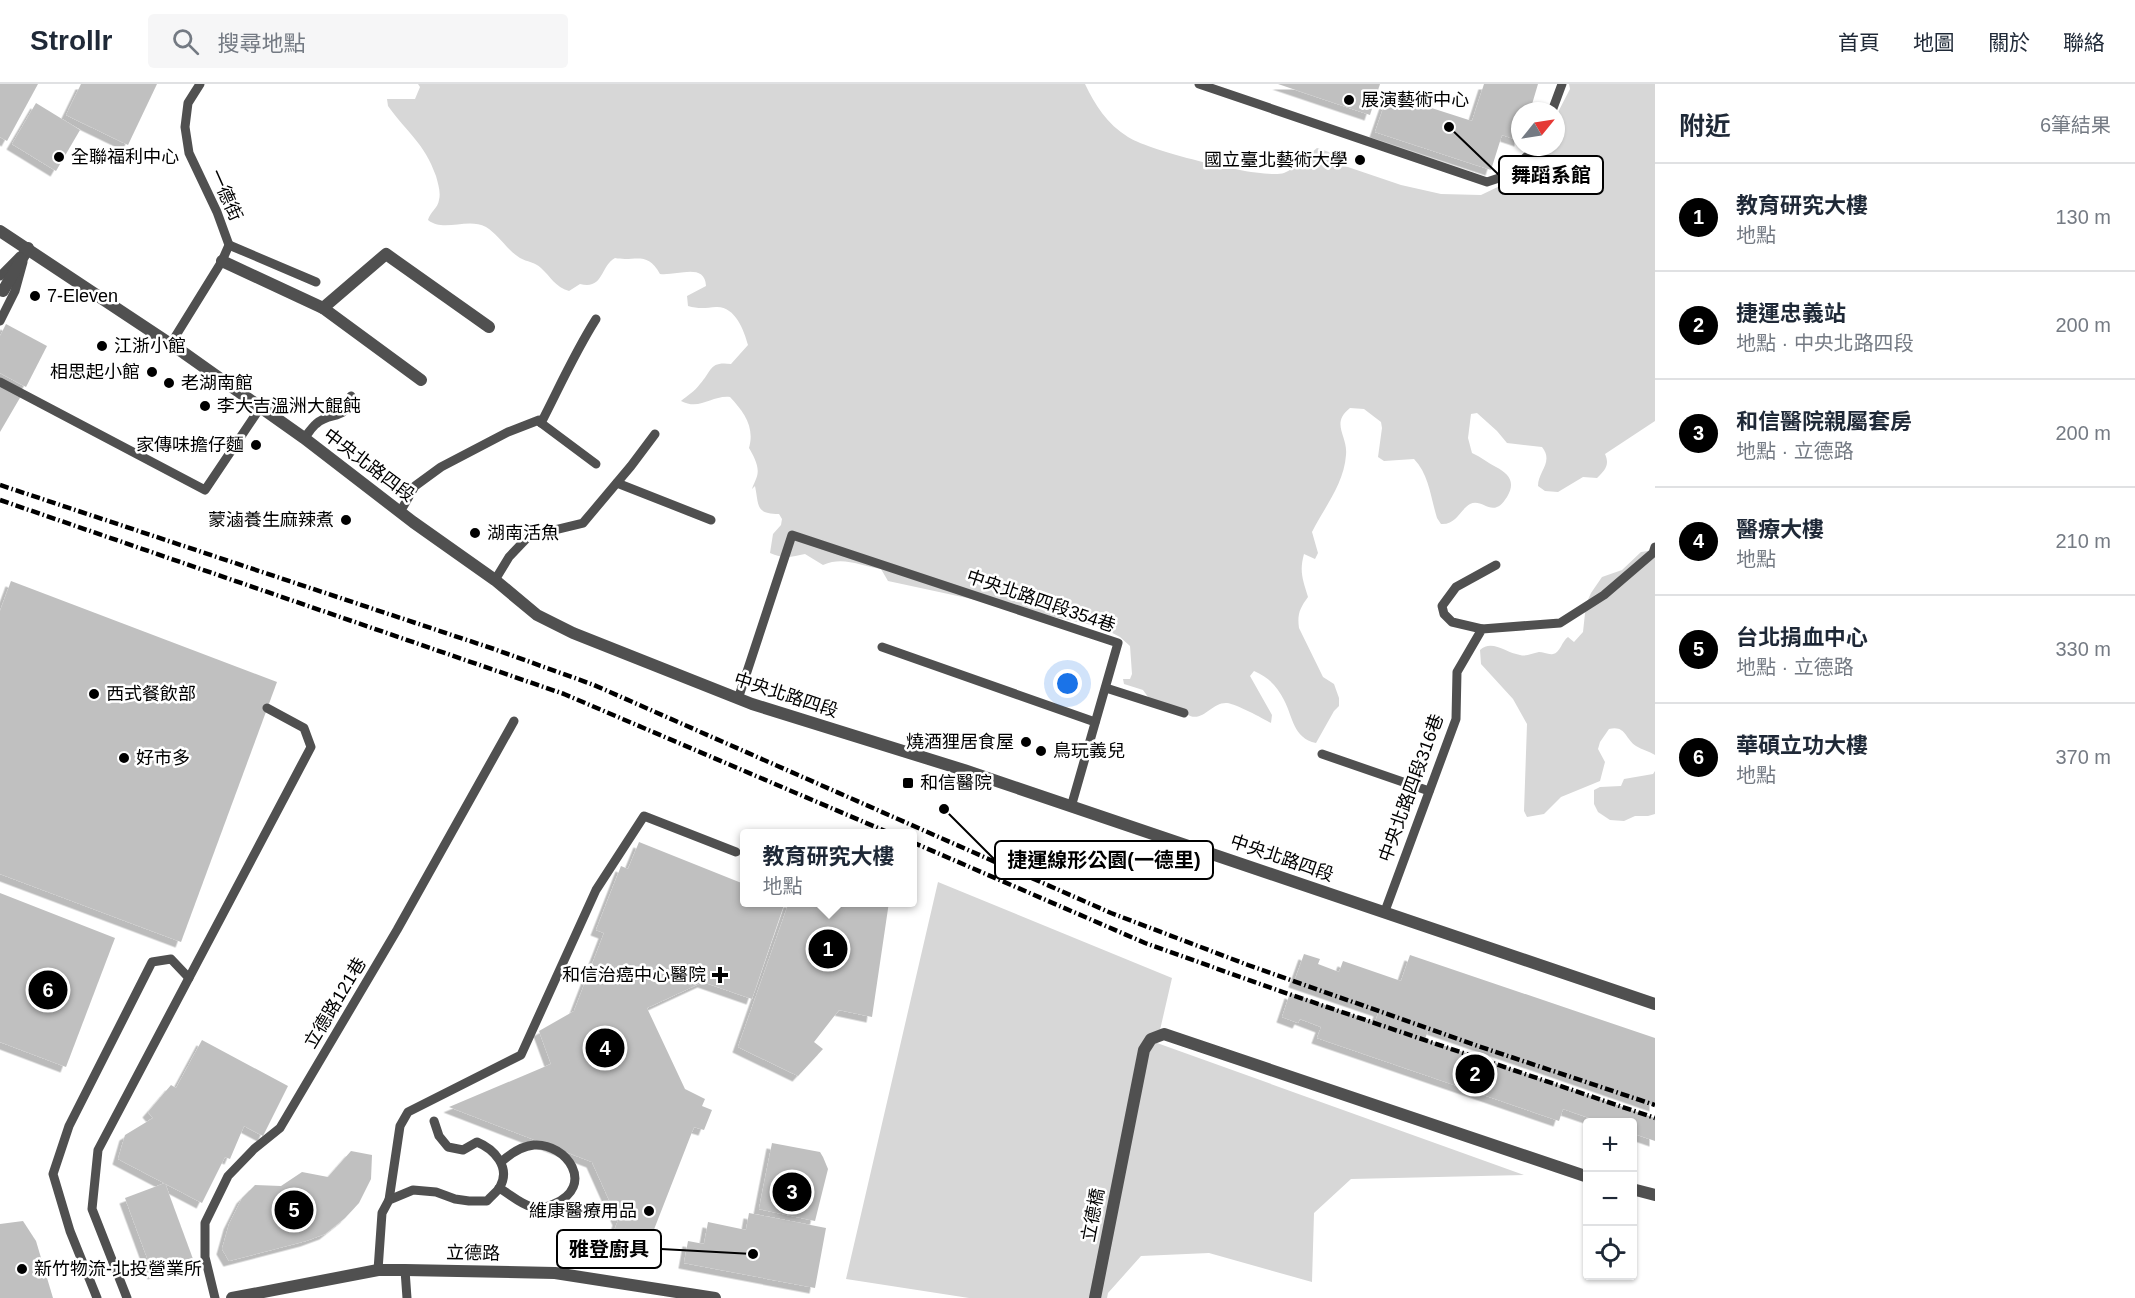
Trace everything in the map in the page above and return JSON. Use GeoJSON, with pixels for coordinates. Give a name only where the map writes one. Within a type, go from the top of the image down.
{"type":"FeatureCollection","features":[{"type":"Feature","properties":{"kind":"street","name":"中央北路四段"},"geometry":{"type":"LineString","coordinates":[[0,231],[304,438],[400,512],[495,580],[537,615],[573,633],[738,699],[953,767],[1655,1004]]}},
{"type":"Feature","properties":{"kind":"street"},"geometry":{"type":"LineString","coordinates":[[3,291],[28,248]]}},
{"type":"Feature","properties":{"kind":"street"},"geometry":{"type":"LineString","coordinates":[[323,308],[386,254],[489,327]]}},
{"type":"Feature","properties":{"kind":"street"},"geometry":{"type":"LineString","coordinates":[[222,261],[323,308],[421,380]]}},
{"type":"Feature","properties":{"kind":"street","name":"立德橋"},"geometry":{"type":"LineString","coordinates":[[1095,1298],[1144,1050],[1151,1039],[1164,1034],[1583,1176]]}},
{"type":"Feature","properties":{"kind":"street"},"geometry":{"type":"LineString","coordinates":[[1637,1190],[1655,1195]]}},
{"type":"Feature","properties":{"kind":"street","name":"立德路"},"geometry":{"type":"LineString","coordinates":[[232,1298],[378,1270],[555,1273],[715,1298]]}},
{"type":"Feature","properties":{"kind":"lane","name":"一德街"},"geometry":{"type":"LineString","coordinates":[[170,345],[222,261],[229,244],[217,212],[189,153],[185,127],[188,103],[200,84]]}},
{"type":"Feature","properties":{"kind":"lane"},"geometry":{"type":"LineString","coordinates":[[1199,84],[1487,182],[1505,176],[1527,156]]}},
{"type":"Feature","properties":{"kind":"lane"},"geometry":{"type":"LineString","coordinates":[[1555,102],[1562,84]]}},
{"type":"Feature","properties":{"kind":"lane"},"geometry":{"type":"LineString","coordinates":[[229,244],[316,282]]}},
{"type":"Feature","properties":{"kind":"lane"},"geometry":{"type":"LineString","coordinates":[[0,276],[28,248]]}},
{"type":"Feature","properties":{"kind":"lane"},"geometry":{"type":"LineString","coordinates":[[0,321],[15,291],[28,248]]}},
{"type":"Feature","properties":{"kind":"lane"},"geometry":{"type":"LineString","coordinates":[[541,423],[578,348],[596,319]]}},
{"type":"Feature","properties":{"kind":"lane"},"geometry":{"type":"LineString","coordinates":[[0,382],[205,490],[260,408]]}},
{"type":"Feature","properties":{"kind":"lane"},"geometry":{"type":"LineString","coordinates":[[304,438],[318,422],[345,413],[351,396]]}},
{"type":"Feature","properties":{"kind":"lane"},"geometry":{"type":"LineString","coordinates":[[400,512],[415,486],[441,467],[508,432],[540,420],[596,464]]}},
{"type":"Feature","properties":{"kind":"lane"},"geometry":{"type":"LineString","coordinates":[[495,580],[509,557],[529,536],[583,524],[655,434]]}},
{"type":"Feature","properties":{"kind":"lane"},"geometry":{"type":"LineString","coordinates":[[617,483],[711,520]]}},
{"type":"Feature","properties":{"kind":"lane","name":"中央北路四段354巷"},"geometry":{"type":"LineString","coordinates":[[738,699],[750,670],[792,535],[1118,643],[1071,807]]}},
{"type":"Feature","properties":{"kind":"lane"},"geometry":{"type":"LineString","coordinates":[[1496,565],[1456,587],[1442,606],[1444,615],[1452,622],[1482,629],[1560,623],[1604,595],[1653,553],[1655,547]]}},
{"type":"Feature","properties":{"kind":"lane","name":"中央北路四段316巷"},"geometry":{"type":"LineString","coordinates":[[1385,911],[1456,719],[1457,672],[1482,629]]}},
{"type":"Feature","properties":{"kind":"lane"},"geometry":{"type":"LineString","coordinates":[[882,647],[1095,722]]}},
{"type":"Feature","properties":{"kind":"lane"},"geometry":{"type":"LineString","coordinates":[[1106,688],[1184,713]]}},
{"type":"Feature","properties":{"kind":"lane"},"geometry":{"type":"LineString","coordinates":[[127,1298],[93,1209],[98,1150],[311,747],[304,728],[267,708]]}},
{"type":"Feature","properties":{"kind":"lane","name":"立德路121巷"},"geometry":{"type":"LineString","coordinates":[[215,1298],[205,1257],[206,1223],[228,1176],[254,1149],[280,1128],[397,930],[514,721]]}},
{"type":"Feature","properties":{"kind":"lane"},"geometry":{"type":"LineString","coordinates":[[1322,754],[1429,791]]}},
{"type":"Feature","properties":{"kind":"lane"},"geometry":{"type":"LineString","coordinates":[[378,1270],[382,1213],[389,1200],[400,1126],[408,1112],[521,1055],[596,890],[644,816],[736,852]]}},
{"type":"Feature","properties":{"kind":"lane"},"geometry":{"type":"LineString","coordinates":[[97,1298],[70,1231],[53,1174],[69,1126],[153,962],[171,959],[189,978]]}},
{"type":"Feature","properties":{"kind":"lane"},"geometry":{"type":"LineString","coordinates":[[389,1200],[413,1190],[436,1192],[454,1199],[487,1201],[499,1188],[504,1175],[501,1162],[489,1148],[477,1142],[463,1150],[448,1147],[439,1136],[434,1121]]}},
{"type":"Feature","properties":{"kind":"lane"},"geometry":{"type":"LineString","coordinates":[[499,1188],[533,1208],[546,1208],[569,1196],[575,1187],[575,1174],[570,1164],[562,1155],[547,1147],[534,1145],[524,1148],[512,1153],[501,1162]]}},
{"type":"Feature","properties":{"kind":"lane"},"geometry":{"type":"LineString","coordinates":[[405,1270],[407,1298]]}},
{"type":"Feature","properties":{"kind":"shaded area"},"geometry":{"type":"Polygon","coordinates":[[[418,84],[1085,84],[1102,114],[1121,132],[1139,143],[1180,156],[1230,168],[1272,174],[1288,171],[1317,148],[1329,152],[1339,164],[1401,185],[1441,194],[1481,195],[1504,184],[1528,156],[1565,156],[1563,102],[1570,89],[1569,84],[1655,84],[1655,421],[1605,454],[1606,467],[1597,478],[1583,477],[1558,492],[1545,491],[1538,486],[1546,462],[1542,447],[1507,443],[1477,413],[1471,414],[1468,438],[1472,453],[1508,476],[1511,483],[1510,492],[1503,503],[1497,507],[1470,504],[1450,522],[1441,524],[1419,465],[1414,459],[1384,461],[1378,457],[1381,422],[1364,409],[1350,408],[1341,419],[1340,425],[1346,448],[1342,476],[1312,532],[1318,553],[1315,559],[1304,554],[1302,571],[1308,597],[1301,608],[1298,619],[1299,628],[1323,677],[1334,684],[1339,706],[1316,743],[1308,740],[1298,732],[1275,686],[1254,671],[1250,676],[1272,715],[1271,723],[1243,708],[1227,703],[1196,717],[1191,716],[1151,701],[1143,690],[1124,684],[1123,679],[1130,679],[1132,674],[1130,646],[1120,637],[1101,627],[888,581],[881,569],[838,561],[823,565],[805,554],[788,557],[770,553],[773,534],[781,525],[782,519],[779,514],[771,514],[762,510],[758,503],[755,486],[752,489],[757,467],[749,448],[751,433],[744,414],[730,397],[717,398],[700,404],[688,404],[681,401],[698,387],[712,368],[719,364],[731,364],[748,345],[738,320],[723,308],[688,306],[687,296],[706,286],[701,274],[695,272],[660,274],[645,259],[615,258],[598,281],[588,285],[580,284],[569,291],[557,284],[539,266],[515,255],[486,227],[479,224],[441,225],[428,220],[439,200],[436,176],[415,138],[388,106],[387,99],[415,99],[420,87],[418,84]]]}},
{"type":"Feature","properties":{"kind":"shaded area"},"geometry":{"type":"Polygon","coordinates":[[[1641,552],[1655,553],[1655,755],[1636,746],[1619,729],[1609,729],[1598,749],[1605,762],[1600,781],[1561,797],[1544,814],[1527,817],[1524,811],[1527,724],[1513,699],[1481,664],[1480,650],[1494,646],[1515,654],[1527,655],[1539,652],[1550,654],[1555,653],[1568,637],[1574,642],[1583,632],[1586,604],[1602,577],[1622,570],[1641,552]]]}},
{"type":"Feature","properties":{"kind":"shaded area"},"geometry":{"type":"Polygon","coordinates":[[[1655,771],[1655,814],[1635,816],[1624,821],[1610,820],[1598,812],[1594,804],[1594,790],[1600,787],[1621,786],[1624,779],[1653,774],[1655,771]]]}},
{"type":"Feature","properties":{"kind":"shaded area"},"geometry":{"type":"Polygon","coordinates":[[[938,882],[1172,978],[1157,1043],[1524,1175],[1351,1179],[1314,1213],[1312,1282],[1209,1253],[1141,1256],[1108,1293],[1107,1298],[969,1298],[846,1279],[938,882]]]}},
{"type":"Feature","properties":{"kind":"building"},"geometry":{"type":"Polygon","coordinates":[[[0,84],[38,84],[7,141],[0,137],[0,84]]]}},
{"type":"Feature","properties":{"kind":"building"},"geometry":{"type":"Polygon","coordinates":[[[81,84],[157,84],[128,145],[66,115],[81,84]]]}},
{"type":"Feature","properties":{"kind":"building","name":"展演藝術中心"},"geometry":{"type":"Polygon","coordinates":[[[1278,84],[1380,84],[1370,115],[1278,84]]]}},
{"type":"Feature","properties":{"kind":"building"},"geometry":{"type":"Polygon","coordinates":[[[1484,84],[1538,84],[1533,102],[1511,102],[1511,138],[1502,135],[1491,170],[1375,132],[1388,94],[1472,121],[1484,84]]]}},
{"type":"Feature","properties":{"kind":"building"},"geometry":{"type":"Polygon","coordinates":[[[36,103],[80,130],[56,171],[12,144],[36,103]]]}},
{"type":"Feature","properties":{"kind":"building"},"geometry":{"type":"Polygon","coordinates":[[[6,324],[47,346],[26,387],[0,373],[0,336],[6,324]]]}},
{"type":"Feature","properties":{"kind":"building"},"geometry":{"type":"Polygon","coordinates":[[[0,384],[21,396],[0,432],[0,384]]]}},
{"type":"Feature","properties":{"kind":"building","name":"好市多"},"geometry":{"type":"Polygon","coordinates":[[[11,581],[277,682],[181,942],[0,874],[0,611],[11,581]]]}},
{"type":"Feature","properties":{"kind":"building"},"geometry":{"type":"Polygon","coordinates":[[[639,842],[740,882],[740,907],[783,907],[752,999],[703,982],[647,1008],[685,1089],[705,1099],[702,1106],[712,1110],[704,1130],[694,1127],[646,1250],[612,1237],[618,1220],[592,1162],[449,1107],[551,1064],[539,1031],[574,1011],[604,933],[596,930],[621,866],[628,869],[639,842]]]}},
{"type":"Feature","properties":{"kind":"building"},"geometry":{"type":"Polygon","coordinates":[[[0,893],[115,938],[66,1067],[0,1042],[0,893]]]}},
{"type":"Feature","properties":{"kind":"building"},"geometry":{"type":"Polygon","coordinates":[[[787,907],[888,907],[872,1017],[839,1010],[814,1042],[823,1049],[798,1076],[738,1047],[787,907]]]}},
{"type":"Feature","properties":{"kind":"building"},"geometry":{"type":"Polygon","coordinates":[[[1304,954],[1320,959],[1318,964],[1339,972],[1343,961],[1401,981],[1410,955],[1655,1038],[1655,1106],[1429,1028],[1425,1039],[1655,1118],[1655,1141],[1637,1135],[1637,1118],[1589,1118],[1563,1109],[1559,1121],[1317,1038],[1321,1027],[1300,1019],[1298,1023],[1282,1017],[1290,993],[1375,1022],[1379,1011],[1294,982],[1304,954]]]}},
{"type":"Feature","properties":{"kind":"building"},"geometry":{"type":"Polygon","coordinates":[[[202,1040],[288,1086],[263,1136],[244,1126],[230,1159],[225,1157],[202,1203],[118,1159],[125,1135],[153,1118],[148,1112],[171,1085],[176,1088],[202,1040]]]}},
{"type":"Feature","properties":{"kind":"building"},"geometry":{"type":"Polygon","coordinates":[[[772,1143],[820,1152],[823,1157],[828,1169],[815,1221],[759,1209],[772,1143]]]}},
{"type":"Feature","properties":{"kind":"building"},"geometry":{"type":"Polygon","coordinates":[[[351,1151],[372,1155],[371,1179],[359,1203],[345,1218],[325,1234],[229,1261],[222,1249],[229,1224],[242,1198],[255,1185],[281,1186],[302,1172],[328,1177],[351,1151]]]}},
{"type":"Feature","properties":{"kind":"building"},"geometry":{"type":"Polygon","coordinates":[[[165,1183],[193,1259],[153,1274],[125,1198],[165,1183]]]}},
{"type":"Feature","properties":{"kind":"building"},"geometry":{"type":"Polygon","coordinates":[[[749,1213],[826,1228],[815,1288],[684,1263],[688,1241],[704,1244],[708,1222],[746,1230],[749,1213]]]}},
{"type":"Feature","properties":{"kind":"building","name":"新竹物流-北投營業所"},"geometry":{"type":"Polygon","coordinates":[[[23,1221],[36,1241],[53,1298],[0,1298],[0,1224],[23,1221]]]}},
{"type":"Feature","properties":{"kind":"railway"},"geometry":{"type":"LineString","coordinates":[[0,485],[494,649],[594,685],[1111,913],[1248,965],[1655,1105]]}},
{"type":"Feature","properties":{"kind":"railway"},"geometry":{"type":"LineString","coordinates":[[0,500],[564,694],[880,829]]}},
{"type":"Feature","properties":{"kind":"railway"},"geometry":{"type":"LineString","coordinates":[[917,844],[1145,943],[1655,1118]]}},
{"type":"Feature","properties":{"kind":"place","name":"展演藝術中心"},"geometry":{"type":"Point","coordinates":[1349,100]}},
{"type":"Feature","properties":{"kind":"place","name":"舞蹈系館"},"geometry":{"type":"Point","coordinates":[1449,127]}},
{"type":"Feature","properties":{"kind":"place","name":"全聯福利中心"},"geometry":{"type":"Point","coordinates":[59,157]}},
{"type":"Feature","properties":{"kind":"place","name":"國立臺北藝術大學"},"geometry":{"type":"Point","coordinates":[1360,160]}},
{"type":"Feature","properties":{"kind":"place","name":"7-Eleven"},"geometry":{"type":"Point","coordinates":[35,296]}},
{"type":"Feature","properties":{"kind":"place","name":"江浙小館"},"geometry":{"type":"Point","coordinates":[102,346]}},
{"type":"Feature","properties":{"kind":"place","name":"相思起小館"},"geometry":{"type":"Point","coordinates":[152,372]}},
{"type":"Feature","properties":{"kind":"place","name":"老湖南館"},"geometry":{"type":"Point","coordinates":[169,383]}},
{"type":"Feature","properties":{"kind":"place","name":"李大吉溫洲大餛飩"},"geometry":{"type":"Point","coordinates":[205,406]}},
{"type":"Feature","properties":{"kind":"place","name":"家傳味擔仔麵"},"geometry":{"type":"Point","coordinates":[256,445]}},
{"type":"Feature","properties":{"kind":"place","name":"蒙滷養生麻辣煮"},"geometry":{"type":"Point","coordinates":[346,520]}},
{"type":"Feature","properties":{"kind":"place","name":"湖南活魚"},"geometry":{"type":"Point","coordinates":[475,533]}},
{"type":"Feature","properties":{"kind":"place","name":"西式餐飲部"},"geometry":{"type":"Point","coordinates":[94,694]}},
{"type":"Feature","properties":{"kind":"place","name":"燒酒狸居食屋"},"geometry":{"type":"Point","coordinates":[1026,742]}},
{"type":"Feature","properties":{"kind":"place","name":"鳥玩義兒"},"geometry":{"type":"Point","coordinates":[1041,751]}},
{"type":"Feature","properties":{"kind":"place","name":"好市多"},"geometry":{"type":"Point","coordinates":[124,758]}},
{"type":"Feature","properties":{"kind":"place","name":"和信醫院"},"geometry":{"type":"Point","coordinates":[908,783]}},
{"type":"Feature","properties":{"kind":"place","name":"捷運線形公園(一德里)"},"geometry":{"type":"Point","coordinates":[944,809]}},
{"type":"Feature","properties":{"kind":"place","name":"教育研究大樓"},"geometry":{"type":"Point","coordinates":[828,949]}},
{"type":"Feature","properties":{"kind":"place","name":"和信治癌中心醫院"},"geometry":{"type":"Point","coordinates":[720,975]}},
{"type":"Feature","properties":{"kind":"place","name":"華碩立功大樓"},"geometry":{"type":"Point","coordinates":[48,990]}},
{"type":"Feature","properties":{"kind":"place","name":"醫療大樓"},"geometry":{"type":"Point","coordinates":[605,1048]}},
{"type":"Feature","properties":{"kind":"place","name":"捷運忠義站"},"geometry":{"type":"Point","coordinates":[1475,1074]}},
{"type":"Feature","properties":{"kind":"place","name":"和信醫院親屬套房"},"geometry":{"type":"Point","coordinates":[792,1192]}},
{"type":"Feature","properties":{"kind":"place","name":"台北捐血中心"},"geometry":{"type":"Point","coordinates":[294,1210]}},
{"type":"Feature","properties":{"kind":"place","name":"維康醫療用品"},"geometry":{"type":"Point","coordinates":[649,1211]}},
{"type":"Feature","properties":{"kind":"place","name":"雅登廚具"},"geometry":{"type":"Point","coordinates":[753,1254]}},
{"type":"Feature","properties":{"kind":"place","name":"新竹物流-北投營業所"},"geometry":{"type":"Point","coordinates":[22,1269]}}]}
